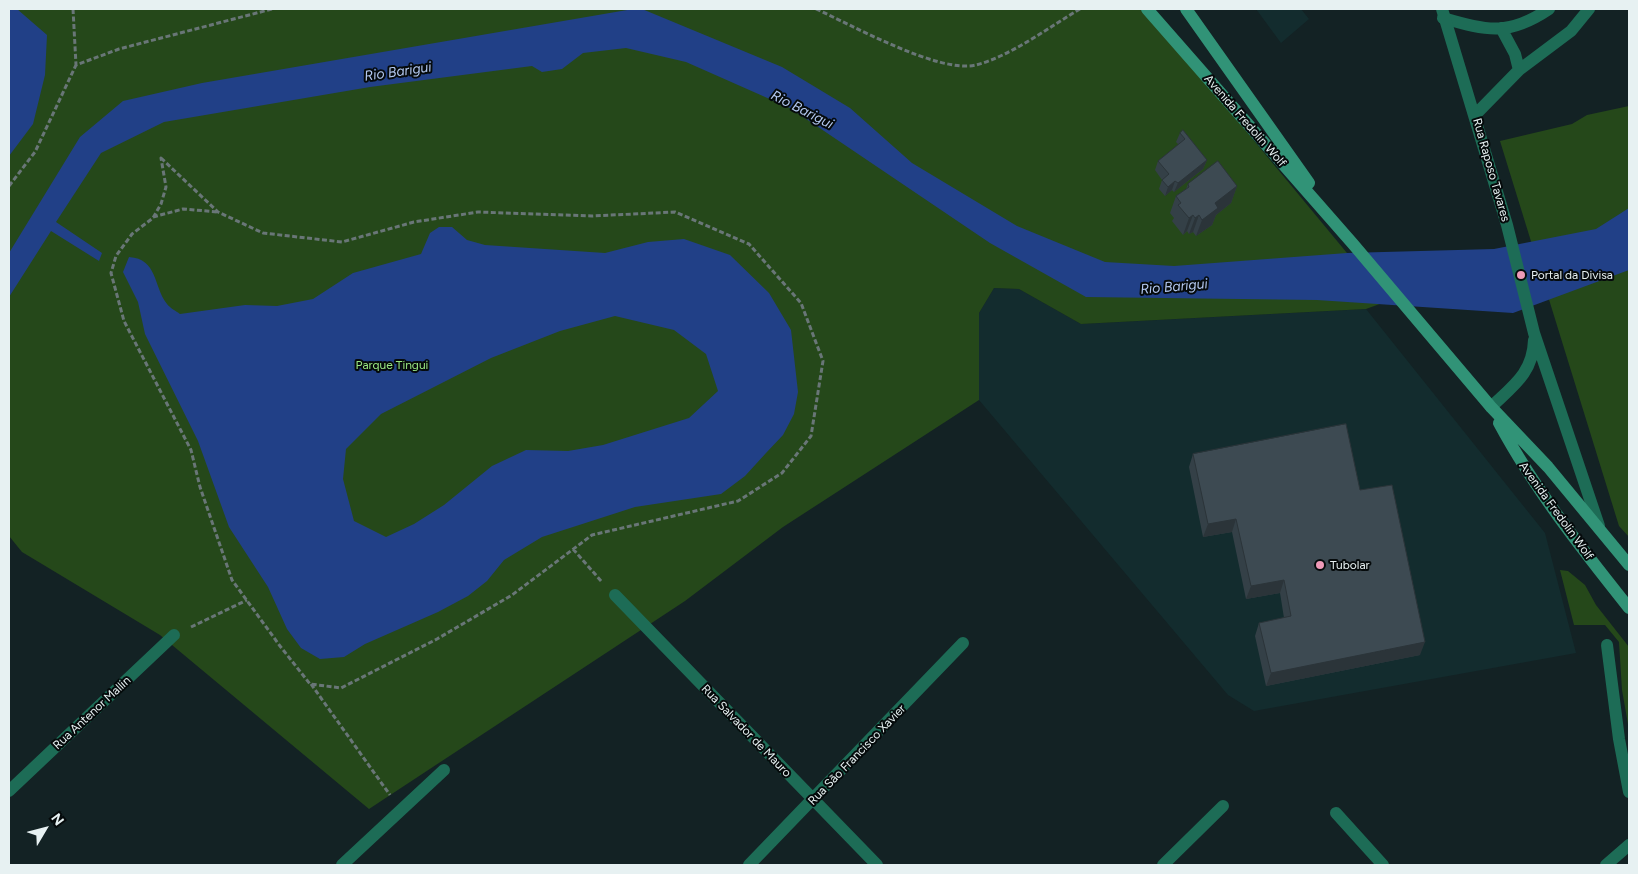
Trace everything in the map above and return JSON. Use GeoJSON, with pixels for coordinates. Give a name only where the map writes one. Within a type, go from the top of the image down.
{"type":"FeatureCollection","features":[{"type":"Feature","properties":{"kind":"main road","name":"Avenida Fredolin Wolf"},"geometry":{"type":"LineString","coordinates":[[1147,9],[1344,233],[1491,407],[1548,466],[1629,565]]}},
{"type":"Feature","properties":{"kind":"main road","name":"Avenida Fredolin Wolf"},"geometry":{"type":"LineString","coordinates":[[1186,9],[1344,233]]}},
{"type":"Feature","properties":{"kind":"main road","name":"Avenida Fredolin Wolf"},"geometry":{"type":"LineString","coordinates":[[1491,407],[1519,460],[1571,536],[1629,608]]}},
{"type":"Feature","properties":{"kind":"street"},"geometry":{"type":"LineString","coordinates":[[1442,13],[1479,28],[1510,28],[1531,21],[1549,9]]}},
{"type":"Feature","properties":{"kind":"street"},"geometry":{"type":"LineString","coordinates":[[1475,115],[1518,70],[1571,31],[1589,9]]}},
{"type":"Feature","properties":{"kind":"street","name":"Rua Raposo Tavares"},"geometry":{"type":"LineString","coordinates":[[1442,13],[1475,115],[1507,225],[1534,331],[1599,526]]}},
{"type":"Feature","properties":{"kind":"street"},"geometry":{"type":"LineString","coordinates":[[1501,28],[1515,54],[1518,70]]}},
{"type":"Feature","properties":{"kind":"street","name":"Rua Raposo Tavares"},"geometry":{"type":"LineString","coordinates":[[1491,407],[1523,376],[1534,358],[1534,331]]}},
{"type":"Feature","properties":{"kind":"street","name":"Rua Salvador de Mauro"},"geometry":{"type":"LineString","coordinates":[[615,595],[877,865]]}},
{"type":"Feature","properties":{"kind":"street","name":"Rua Antenor Mallin"},"geometry":{"type":"LineString","coordinates":[[9,791],[174,635]]}},
{"type":"Feature","properties":{"kind":"street","name":"Rua São Francisco Xavier"},"geometry":{"type":"LineString","coordinates":[[749,865],[813,801],[963,643]]}},
{"type":"Feature","properties":{"kind":"street"},"geometry":{"type":"LineString","coordinates":[[1607,645],[1619,740],[1629,792]]}},
{"type":"Feature","properties":{"kind":"street"},"geometry":{"type":"LineString","coordinates":[[342,865],[444,770]]}},
{"type":"Feature","properties":{"kind":"street"},"geometry":{"type":"LineString","coordinates":[[1163,865],[1223,806]]}},
{"type":"Feature","properties":{"kind":"street"},"geometry":{"type":"LineString","coordinates":[[1336,813],[1383,865]]}},
{"type":"Feature","properties":{"kind":"street"},"geometry":{"type":"LineString","coordinates":[[1606,865],[1629,845]]}},
{"type":"Feature","properties":{"kind":"path"},"geometry":{"type":"LineString","coordinates":[[9,186],[35,152],[76,64],[73,9]]}},
{"type":"Feature","properties":{"kind":"path"},"geometry":{"type":"LineString","coordinates":[[76,64],[119,49],[272,9]]}},
{"type":"Feature","properties":{"kind":"path"},"geometry":{"type":"LineString","coordinates":[[816,9],[925,58],[949,66],[974,66],[1016,47],[1080,9]]}},
{"type":"Feature","properties":{"kind":"path"},"geometry":{"type":"LineString","coordinates":[[310,684],[341,688],[428,644],[512,595],[592,535],[738,501],[782,473],[811,436],[823,361],[801,304],[749,244],[675,212],[592,216],[478,212],[414,222],[342,242],[263,233],[218,212],[161,158],[166,187],[161,204],[152,218],[132,234],[116,256],[111,273],[124,322],[191,450],[200,487],[232,580],[310,684],[400,810]]}},
{"type":"Feature","properties":{"kind":"path"},"geometry":{"type":"LineString","coordinates":[[152,218],[183,209],[218,212]]}},
{"type":"Feature","properties":{"kind":"path"},"geometry":{"type":"LineString","coordinates":[[573,549],[615,595]]}},
{"type":"Feature","properties":{"kind":"path"},"geometry":{"type":"LineString","coordinates":[[174,635],[247,600]]}},
{"type":"Feature","properties":{"kind":"shaded area"},"geometry":{"type":"Polygon","coordinates":[[[1256,9],[1301,9],[1309,19],[1281,43],[1256,9]]]}},
{"type":"Feature","properties":{"kind":"shaded area"},"geometry":{"type":"Polygon","coordinates":[[[994,288],[1019,289],[1081,324],[1366,309],[1545,533],[1576,653],[1254,711],[1228,695],[979,400],[979,313],[994,288]]]}},
{"type":"Feature","properties":{"kind":"green space","name":"Parque Tingui"},"geometry":{"type":"Polygon","coordinates":[[[9,9],[1145,9],[1347,253],[1385,302],[1366,309],[1081,324],[1019,289],[994,288],[979,313],[979,400],[783,527],[685,601],[369,809],[160,635],[22,552],[9,536],[9,9]]]}},
{"type":"Feature","properties":{"kind":"green space"},"geometry":{"type":"Polygon","coordinates":[[[1629,106],[1629,537],[1619,526],[1500,141],[1572,124],[1587,115],[1629,106]]]}},
{"type":"Feature","properties":{"kind":"green space"},"geometry":{"type":"Polygon","coordinates":[[[1560,570],[1568,571],[1585,585],[1596,605],[1629,647],[1629,730],[1622,690],[1619,642],[1605,625],[1574,625],[1560,570]]]}},
{"type":"Feature","properties":{"kind":"water"},"geometry":{"type":"Polygon","coordinates":[[[9,9],[17,9],[47,35],[45,75],[33,124],[9,156],[9,9]]]}},
{"type":"Feature","properties":{"kind":"water","name":"Rio Barigui"},"geometry":{"type":"Polygon","coordinates":[[[642,9],[782,67],[850,108],[912,163],[1017,226],[1105,262],[1174,266],[1347,253],[1494,249],[1596,229],[1629,208],[1629,270],[1513,313],[1317,300],[1086,297],[990,243],[790,108],[686,62],[626,48],[583,53],[562,69],[542,72],[532,66],[370,87],[164,122],[101,153],[56,222],[102,253],[99,261],[51,231],[9,297],[9,253],[80,137],[123,101],[202,83],[642,9]]]}},
{"type":"Feature","properties":{"kind":"water"},"geometry":{"type":"Polygon","coordinates":[[[439,227],[452,227],[467,240],[485,245],[605,253],[648,242],[684,239],[730,255],[769,293],[791,330],[798,392],[794,414],[783,435],[745,476],[721,494],[635,507],[542,537],[504,560],[487,581],[468,596],[438,612],[365,644],[344,657],[320,659],[301,648],[287,629],[268,587],[229,527],[198,441],[145,334],[138,302],[123,272],[129,257],[145,263],[154,274],[167,304],[180,314],[245,305],[277,306],[313,299],[353,273],[421,254],[430,233],[439,227]],[[615,316],[560,331],[491,358],[381,414],[346,449],[343,479],[354,521],[386,537],[414,524],[444,505],[492,466],[526,450],[568,451],[603,445],[689,418],[718,391],[706,354],[674,330],[615,316]]]}},
{"type":"Feature","properties":{"kind":"building"},"geometry":{"type":"Polygon","coordinates":[[[1183,130],[1207,160],[1178,183],[1175,181],[1168,187],[1162,180],[1169,174],[1158,161],[1185,139],[1180,133],[1183,130]]]}},
{"type":"Feature","properties":{"kind":"building"},"geometry":{"type":"Polygon","coordinates":[[[1218,161],[1237,186],[1215,203],[1218,208],[1202,220],[1199,215],[1195,218],[1193,215],[1189,218],[1178,205],[1181,203],[1176,196],[1189,187],[1188,184],[1218,161]]]}},
{"type":"Feature","properties":{"kind":"building","name":"Tubolar"},"geometry":{"type":"Polygon","coordinates":[[[1346,424],[1360,490],[1392,485],[1425,642],[1271,673],[1259,623],[1291,616],[1284,580],[1251,586],[1236,519],[1208,524],[1193,454],[1346,424]]]}},
{"type":"Feature","properties":{"kind":"place","name":"Portal da Divisa"},"geometry":{"type":"Point","coordinates":[1521,275]}},
{"type":"Feature","properties":{"kind":"place","name":"Tubolar"},"geometry":{"type":"Point","coordinates":[1320,565]}}]}
